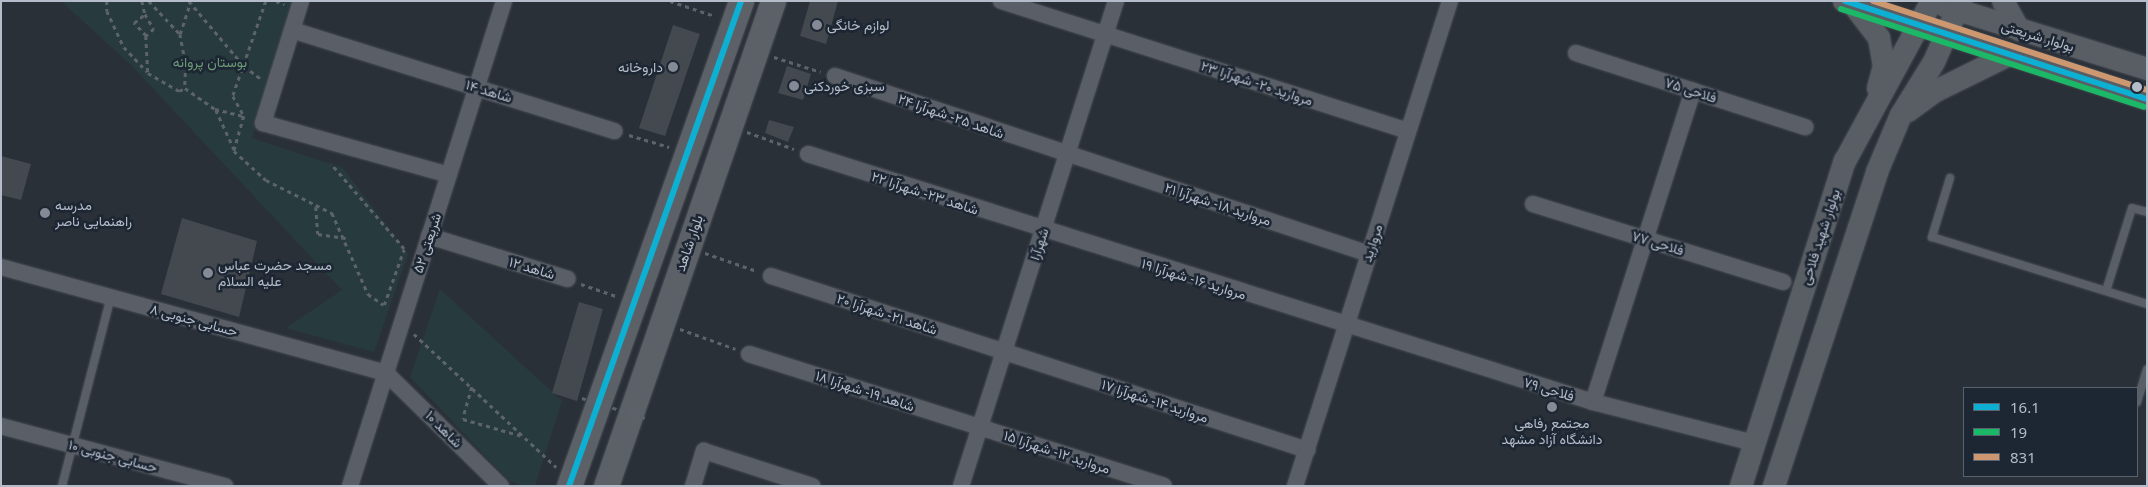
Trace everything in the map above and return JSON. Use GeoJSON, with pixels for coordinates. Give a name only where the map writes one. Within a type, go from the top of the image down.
{"type":"FeatureCollection","features":[{"type":"Feature","properties":{"kind":"main road","name":"بلوار شاهد"},"geometry":{"type":"LineString","coordinates":[[606,486],[773,1]]}},
{"type":"Feature","properties":{"kind":"main road","name":"بولوار شریعتی"},"geometry":{"type":"LineString","coordinates":[[1931,1],[1959,6],[2019,30],[2147,69]]}},
{"type":"Feature","properties":{"kind":"main road","name":"بولوار شهید فلاحی"},"geometry":{"type":"LineString","coordinates":[[1741,486],[1845,161],[1920,28],[1931,1]]}},
{"type":"Feature","properties":{"kind":"main road"},"geometry":{"type":"LineString","coordinates":[[2003,1],[2019,30]]}},
{"type":"Feature","properties":{"kind":"main road"},"geometry":{"type":"LineString","coordinates":[[1849,3],[1879,38],[1884,66],[1873,109]]}},
{"type":"Feature","properties":{"kind":"main road","name":"بولوار شریعتی"},"geometry":{"type":"LineString","coordinates":[[1849,3],[1920,28],[2147,99]]}},
{"type":"Feature","properties":{"kind":"main road"},"geometry":{"type":"LineString","coordinates":[[1774,486],[1854,237],[1901,116],[1946,36],[1959,6]]}},
{"type":"Feature","properties":{"kind":"main road"},"geometry":{"type":"LineString","coordinates":[[569,485],[737,12]]}},
{"type":"Feature","properties":{"kind":"main road"},"geometry":{"type":"LineString","coordinates":[[1901,116],[1934,92],[2007,56]]}},
{"type":"Feature","properties":{"kind":"main road"},"geometry":{"type":"LineString","coordinates":[[1823,226],[1854,237]]}},
{"type":"Feature","properties":{"kind":"street"},"geometry":{"type":"LineString","coordinates":[[301,1],[262,123],[449,175]]}},
{"type":"Feature","properties":{"kind":"street","name":"شریعتی ۵۲"},"geometry":{"type":"LineString","coordinates":[[350,486],[504,1]]}},
{"type":"Feature","properties":{"kind":"street","name":"مروارید ۲۰- شهرآرا ۲۳"},"geometry":{"type":"LineString","coordinates":[[1001,1],[1408,131]]}},
{"type":"Feature","properties":{"kind":"street","name":"شهرآرا"},"geometry":{"type":"LineString","coordinates":[[961,486],[1116,1]]}},
{"type":"Feature","properties":{"kind":"street","name":"مروارید"},"geometry":{"type":"LineString","coordinates":[[1295,486],[1450,1]]}},
{"type":"Feature","properties":{"kind":"street","name":"شاهد ۱۴"},"geometry":{"type":"LineString","coordinates":[[292,30],[615,131]]}},
{"type":"Feature","properties":{"kind":"street","name":"فلاحی ۷۵"},"geometry":{"type":"LineString","coordinates":[[1576,53],[1805,128]]}},
{"type":"Feature","properties":{"kind":"street","name":"شاهد ۲۵- شهرآرا ۲۴"},"geometry":{"type":"LineString","coordinates":[[835,76],[1067,155]]}},
{"type":"Feature","properties":{"kind":"street"},"geometry":{"type":"LineString","coordinates":[[1592,402],[1693,91]]}},
{"type":"Feature","properties":{"kind":"street","name":"شاهد ۲۳- شهرآرا ۲۲"},"geometry":{"type":"LineString","coordinates":[[808,154],[1043,231]]}},
{"type":"Feature","properties":{"kind":"street","name":"مروارید ۱۸- شهرآرا ۲۱"},"geometry":{"type":"LineString","coordinates":[[1067,155],[1369,254]]}},
{"type":"Feature","properties":{"kind":"street","name":"فلاحی ۷۷"},"geometry":{"type":"LineString","coordinates":[[1533,204],[1784,282]]}},
{"type":"Feature","properties":{"kind":"street","name":"مروارید ۱۶- شهرآرا ۱۹"},"geometry":{"type":"LineString","coordinates":[[1043,231],[1346,326]]}},
{"type":"Feature","properties":{"kind":"street","name":"شاهد ۱۲"},"geometry":{"type":"LineString","coordinates":[[429,236],[568,279]]}},
{"type":"Feature","properties":{"kind":"street","name":"حسابی جنوبی ۸"},"geometry":{"type":"LineString","coordinates":[[1,267],[386,373]]}},
{"type":"Feature","properties":{"kind":"street","name":"شاهد ۲۱- شهرآرا ۲۰"},"geometry":{"type":"LineString","coordinates":[[771,276],[1004,353]]}},
{"type":"Feature","properties":{"kind":"street","name":"فلاحی ۷۹"},"geometry":{"type":"LineString","coordinates":[[1346,326],[1592,402],[1754,443]]}},
{"type":"Feature","properties":{"kind":"street","name":"مروارید ۱۴- شهرآرا ۱۷"},"geometry":{"type":"LineString","coordinates":[[1004,353],[1306,450]]}},
{"type":"Feature","properties":{"kind":"street","name":"شاهد ۱۹- شهرآرا ۱۸"},"geometry":{"type":"LineString","coordinates":[[749,354],[980,427]]}},
{"type":"Feature","properties":{"kind":"street","name":"شاهد ۱۰"},"geometry":{"type":"LineString","coordinates":[[386,373],[501,486]]}},
{"type":"Feature","properties":{"kind":"street","name":"حسابی جنوبی ۱۰"},"geometry":{"type":"LineString","coordinates":[[1,426],[225,486]]}},
{"type":"Feature","properties":{"kind":"street","name":"مروارید ۱۲- شهرآرا ۱۵"},"geometry":{"type":"LineString","coordinates":[[980,427],[1164,486]]}},
{"type":"Feature","properties":{"kind":"street"},"geometry":{"type":"LineString","coordinates":[[692,486],[704,451],[812,486]]}},
{"type":"Feature","properties":{"kind":"lane"},"geometry":{"type":"LineString","coordinates":[[1950,178],[1932,237],[2147,304]]}},
{"type":"Feature","properties":{"kind":"lane"},"geometry":{"type":"LineString","coordinates":[[2106,292],[2132,208],[2147,212]]}},
{"type":"Feature","properties":{"kind":"lane"},"geometry":{"type":"LineString","coordinates":[[62,486],[111,297]]}},
{"type":"Feature","properties":{"kind":"lane"},"geometry":{"type":"LineString","coordinates":[[2138,399],[2147,370]]}},
{"type":"Feature","properties":{"kind":"path"},"geometry":{"type":"LineString","coordinates":[[107,1],[107,11],[124,48],[148,73],[180,91],[185,88]]}},
{"type":"Feature","properties":{"kind":"path"},"geometry":{"type":"LineString","coordinates":[[142,1],[145,14],[154,29],[146,36]]}},
{"type":"Feature","properties":{"kind":"path"},"geometry":{"type":"LineString","coordinates":[[148,1],[180,34]]}},
{"type":"Feature","properties":{"kind":"path"},"geometry":{"type":"LineString","coordinates":[[234,151],[244,116],[233,96],[266,1]]}},
{"type":"Feature","properties":{"kind":"path"},"geometry":{"type":"LineString","coordinates":[[670,1],[737,12]]}},
{"type":"Feature","properties":{"kind":"path"},"geometry":{"type":"LineString","coordinates":[[185,88],[186,66],[180,34],[190,2]]}},
{"type":"Feature","properties":{"kind":"path"},"geometry":{"type":"LineString","coordinates":[[190,2],[244,66],[274,89]]}},
{"type":"Feature","properties":{"kind":"path"},"geometry":{"type":"LineString","coordinates":[[145,14],[134,23],[146,36],[148,73]]}},
{"type":"Feature","properties":{"kind":"path"},"geometry":{"type":"LineString","coordinates":[[755,52],[835,76]]}},
{"type":"Feature","properties":{"kind":"path"},"geometry":{"type":"LineString","coordinates":[[185,88],[215,109],[244,116]]}},
{"type":"Feature","properties":{"kind":"path"},"geometry":{"type":"LineString","coordinates":[[215,109],[234,151],[266,180],[332,213],[346,238],[368,294],[384,305],[404,249],[331,164]]}},
{"type":"Feature","properties":{"kind":"path"},"geometry":{"type":"LineString","coordinates":[[730,126],[808,154]]}},
{"type":"Feature","properties":{"kind":"path"},"geometry":{"type":"LineString","coordinates":[[615,131],[687,153]]}},
{"type":"Feature","properties":{"kind":"path"},"geometry":{"type":"LineString","coordinates":[[316,206],[318,234],[346,238]]}},
{"type":"Feature","properties":{"kind":"path"},"geometry":{"type":"LineString","coordinates":[[688,247],[771,276]]}},
{"type":"Feature","properties":{"kind":"path","name":"شاهد ۱۲"},"geometry":{"type":"LineString","coordinates":[[568,279],[634,302]]}},
{"type":"Feature","properties":{"kind":"path"},"geometry":{"type":"LineString","coordinates":[[662,322],[749,354]]}},
{"type":"Feature","properties":{"kind":"path"},"geometry":{"type":"LineString","coordinates":[[402,323],[524,437],[569,485]]}},
{"type":"Feature","properties":{"kind":"path"},"geometry":{"type":"LineString","coordinates":[[472,387],[464,419],[524,437]]}},
{"type":"Feature","properties":{"kind":"path"},"geometry":{"type":"LineString","coordinates":[[582,398],[645,418]]}},
{"type":"Feature","properties":{"kind":"green space","name":"بوستان پروانه"},"geometry":{"type":"Polygon","coordinates":[[[61,1],[292,1],[252,138],[343,168],[408,254],[374,352],[286,328],[342,290],[131,65],[61,1]]]}},
{"type":"Feature","properties":{"kind":"green space"},"geometry":{"type":"Polygon","coordinates":[[[440,289],[562,401],[535,486],[522,486],[508,480],[410,377],[440,289]]]}},
{"type":"Feature","properties":{"kind":"building","name":"لوازم خانگی"},"geometry":{"type":"Polygon","coordinates":[[[810,1],[838,1],[826,44],[800,36],[810,1]]]}},
{"type":"Feature","properties":{"kind":"building"},"geometry":{"type":"Polygon","coordinates":[[[673,25],[700,34],[665,136],[639,128],[673,25]]]}},
{"type":"Feature","properties":{"kind":"building","name":"سبزی خوردکنی"},"geometry":{"type":"Polygon","coordinates":[[[787,66],[811,74],[803,100],[778,93],[787,66]]]}},
{"type":"Feature","properties":{"kind":"building"},"geometry":{"type":"Polygon","coordinates":[[[769,120],[794,127],[788,142],[765,133],[769,120]]]}},
{"type":"Feature","properties":{"kind":"building"},"geometry":{"type":"Polygon","coordinates":[[[1,156],[31,164],[21,200],[1,195],[1,156]]]}},
{"type":"Feature","properties":{"kind":"building","name":"مسجد حضرت عباس علیه السلام"},"geometry":{"type":"Polygon","coordinates":[[[182,218],[257,241],[239,317],[161,294],[182,218]]]}},
{"type":"Feature","properties":{"kind":"building"},"geometry":{"type":"Polygon","coordinates":[[[579,302],[603,309],[577,401],[552,393],[579,302]]]}},
{"type":"Feature","properties":{"kind":"transit line","name":"16.1"},"geometry":{"type":"LineString","coordinates":[[569,486],[741,1]]}},
{"type":"Feature","properties":{"kind":"transit line","name":"16.1"},"geometry":{"type":"LineString","coordinates":[[1845,1],[2147,99]]}},
{"type":"Feature","properties":{"kind":"transit line","name":"831"},"geometry":{"type":"LineString","coordinates":[[1873,1],[2147,90]]}},
{"type":"Feature","properties":{"kind":"transit line","name":"19"},"geometry":{"type":"LineString","coordinates":[[1841,9],[2144,107]]}},
{"type":"Feature","properties":{"kind":"place","name":"لوازم خانگی"},"geometry":{"type":"Point","coordinates":[817,25]}},
{"type":"Feature","properties":{"kind":"place","name":"داروخانه"},"geometry":{"type":"Point","coordinates":[673,67]}},
{"type":"Feature","properties":{"kind":"place","name":"سبزی خوردکنی"},"geometry":{"type":"Point","coordinates":[794,86]}},
{"type":"Feature","properties":{"kind":"place","name":"مدرسه راهنمایی ناصر"},"geometry":{"type":"Point","coordinates":[45,213]}},
{"type":"Feature","properties":{"kind":"place","name":"مسجد حضرت عباس علیه السلام"},"geometry":{"type":"Point","coordinates":[208,273]}},
{"type":"Feature","properties":{"kind":"place","name":"مجتمع رفاهی دانشگاه آزاد مشهد"},"geometry":{"type":"Point","coordinates":[1552,407]}}]}
